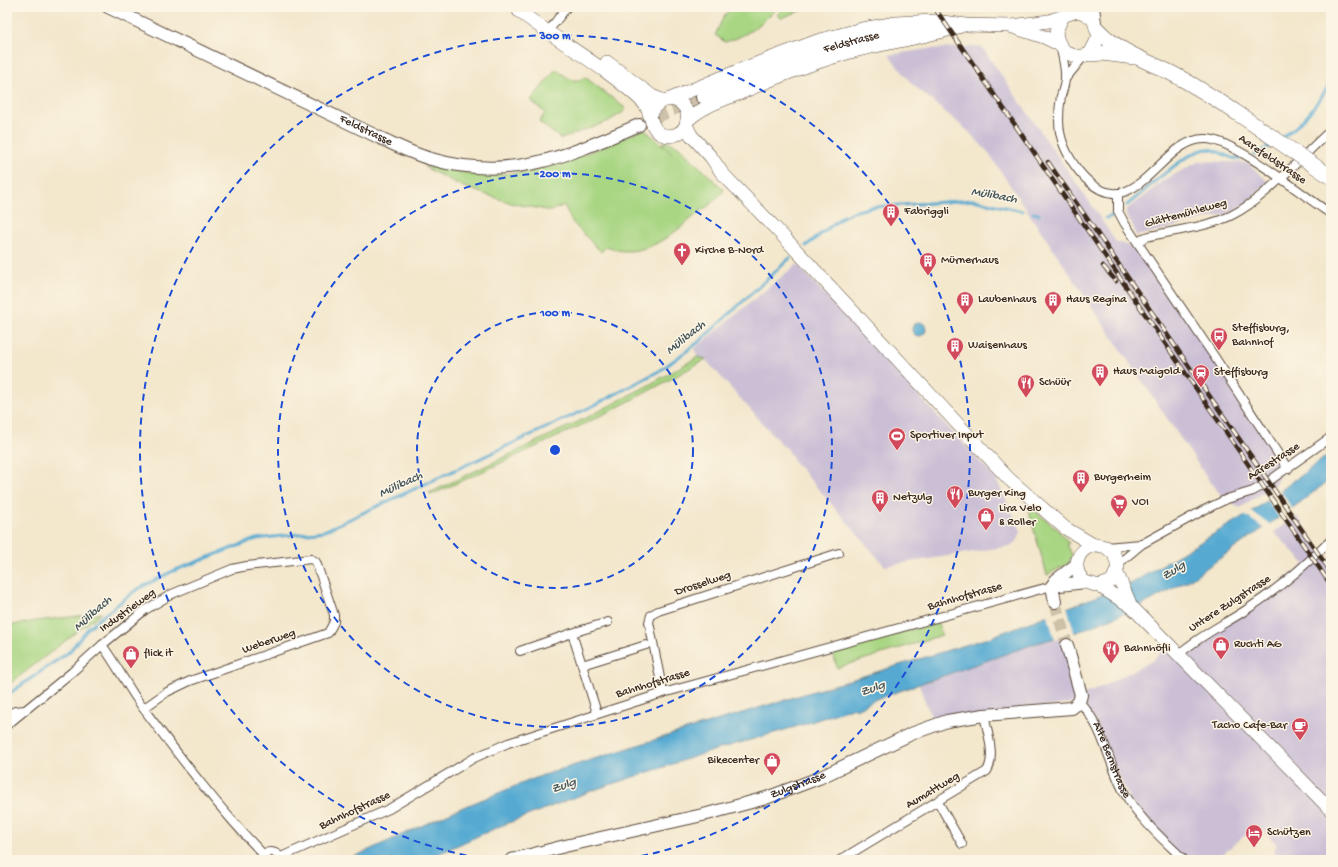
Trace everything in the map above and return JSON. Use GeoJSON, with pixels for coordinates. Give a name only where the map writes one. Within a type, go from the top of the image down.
{"type":"FeatureCollection","features":[{"type":"Feature","properties":{"kind":"highway"},"geometry":{"type":"LineString","coordinates":[[1096,26],[1106,38],[1135,57],[1183,80],[1237,113],[1331,177]]}},
{"type":"Feature","properties":{"kind":"highway"},"geometry":{"type":"LineString","coordinates":[[1087,55],[1102,53],[1135,57]]}},
{"type":"Feature","properties":{"kind":"main road","name":"Feldstrasse"},"geometry":{"type":"LineString","coordinates":[[108,7],[378,137],[415,154],[442,162],[485,168],[530,165],[577,151],[638,125]]}},
{"type":"Feature","properties":{"kind":"main road"},"geometry":{"type":"LineString","coordinates":[[1093,7],[1099,36],[1087,55],[1069,54],[1060,46],[1056,31],[1069,12],[1077,11],[1084,13],[1096,26]]}},
{"type":"Feature","properties":{"kind":"main road"},"geometry":{"type":"LineString","coordinates":[[517,8],[531,13],[553,25],[652,96],[682,104],[687,112],[687,123],[691,135],[710,156],[722,173],[781,234],[1003,473],[1065,528],[1114,554],[1118,573],[1135,610]]}},
{"type":"Feature","properties":{"kind":"main road"},"geometry":{"type":"LineString","coordinates":[[517,8],[628,89],[643,102],[651,114]]}},
{"type":"Feature","properties":{"kind":"main road","name":"Feldstrasse"},"geometry":{"type":"LineString","coordinates":[[702,97],[774,68],[840,46],[908,30],[966,25],[1010,26],[1049,21],[1069,12]]}},
{"type":"Feature","properties":{"kind":"main road"},"geometry":{"type":"LineString","coordinates":[[722,173],[705,162],[683,140],[674,135],[663,134],[657,130],[652,124],[651,114],[654,106],[772,57],[850,32],[911,21],[934,20],[966,25]]}},
{"type":"Feature","properties":{"kind":"main road"},"geometry":{"type":"LineString","coordinates":[[674,135],[681,132],[687,123],[697,113],[765,82],[816,63],[860,50],[966,25]]}},
{"type":"Feature","properties":{"kind":"main road","name":"Feldstrasse"},"geometry":{"type":"LineString","coordinates":[[1010,26],[1044,37],[1060,46]]}},
{"type":"Feature","properties":{"kind":"main road"},"geometry":{"type":"LineString","coordinates":[[1065,528],[1078,560],[1078,574],[1085,582]]}},
{"type":"Feature","properties":{"kind":"main road"},"geometry":{"type":"LineString","coordinates":[[1054,602],[1052,586],[1056,580],[1078,560],[1084,550],[1101,546]]}},
{"type":"Feature","properties":{"kind":"main road"},"geometry":{"type":"LineString","coordinates":[[1101,587],[1110,582],[1118,573]]}},
{"type":"Feature","properties":{"kind":"main road"},"geometry":{"type":"LineString","coordinates":[[1052,586],[1085,582],[1101,587],[1135,610],[1178,656],[1331,810]]}},
{"type":"Feature","properties":{"kind":"main road"},"geometry":{"type":"LineString","coordinates":[[1067,645],[1080,691],[1079,702]]}},
{"type":"Feature","properties":{"kind":"main road","name":"Zulgstrasse"},"geometry":{"type":"LineString","coordinates":[[511,860],[565,846],[707,814],[766,798],[819,778],[934,725],[966,717],[1069,709],[1079,702]]}},
{"type":"Feature","properties":{"kind":"street"},"geometry":{"type":"LineString","coordinates":[[553,25],[567,7]]}},
{"type":"Feature","properties":{"kind":"street"},"geometry":{"type":"LineString","coordinates":[[1060,46],[1066,78],[1059,109],[1059,122],[1064,145],[1080,172],[1093,185],[1104,191],[1118,193],[1118,211],[1121,218],[1288,469]]}},
{"type":"Feature","properties":{"kind":"street"},"geometry":{"type":"LineString","coordinates":[[1066,78],[1087,55]]}},
{"type":"Feature","properties":{"kind":"street","name":"Glättemühleweg"},"geometry":{"type":"LineString","coordinates":[[1138,242],[1146,237],[1231,216],[1257,199],[1331,130]]}},
{"type":"Feature","properties":{"kind":"street","name":"Aarefeldstrasse"},"geometry":{"type":"LineString","coordinates":[[1118,193],[1136,186],[1172,154],[1193,141],[1205,139],[1217,141],[1243,154],[1331,214]]}},
{"type":"Feature","properties":{"kind":"street","name":"Aarestrasse"},"geometry":{"type":"LineString","coordinates":[[1142,544],[1227,499],[1253,491],[1288,469],[1331,437]]}},
{"type":"Feature","properties":{"kind":"street","name":"Untere Zulgstrasse"},"geometry":{"type":"LineString","coordinates":[[1178,656],[1204,634],[1245,610],[1274,590],[1305,565],[1331,540]]}},
{"type":"Feature","properties":{"kind":"street"},"geometry":{"type":"LineString","coordinates":[[1101,546],[1142,544]]}},
{"type":"Feature","properties":{"kind":"street"},"geometry":{"type":"LineString","coordinates":[[1118,573],[1142,544]]}},
{"type":"Feature","properties":{"kind":"street","name":"Drosselweg"},"geometry":{"type":"LineString","coordinates":[[663,693],[649,622],[651,615],[658,611],[839,554]]}},
{"type":"Feature","properties":{"kind":"street","name":"Industrieweg"},"geometry":{"type":"LineString","coordinates":[[7,725],[145,610],[190,586],[232,569],[311,559]]}},
{"type":"Feature","properties":{"kind":"street","name":"Weberweg"},"geometry":{"type":"LineString","coordinates":[[144,708],[167,692],[190,681],[328,633],[334,622],[334,615],[316,562],[311,559]]}},
{"type":"Feature","properties":{"kind":"street","name":"Bahnhofstrasse"},"geometry":{"type":"LineString","coordinates":[[281,859],[389,809],[489,750],[663,693],[1052,586]]}},
{"type":"Feature","properties":{"kind":"street"},"geometry":{"type":"LineString","coordinates":[[520,651],[608,622]]}},
{"type":"Feature","properties":{"kind":"street"},"geometry":{"type":"LineString","coordinates":[[572,633],[597,714]]}},
{"type":"Feature","properties":{"kind":"street"},"geometry":{"type":"LineString","coordinates":[[582,665],[646,644]]}},
{"type":"Feature","properties":{"kind":"street"},"geometry":{"type":"LineString","coordinates":[[102,645],[121,671],[144,708],[261,857],[272,852],[281,859]]}},
{"type":"Feature","properties":{"kind":"street","name":"Alte Bernstrasse"},"geometry":{"type":"LineString","coordinates":[[1079,702],[1092,716],[1116,777],[1129,801],[1148,825],[1184,860]]}},
{"type":"Feature","properties":{"kind":"street"},"geometry":{"type":"LineString","coordinates":[[7,716],[15,711],[26,710]]}},
{"type":"Feature","properties":{"kind":"street","name":"Aumattweg"},"geometry":{"type":"LineString","coordinates":[[840,860],[981,776],[989,768],[990,748],[984,715]]}},
{"type":"Feature","properties":{"kind":"street"},"geometry":{"type":"LineString","coordinates":[[938,802],[962,844]]}},
{"type":"Feature","properties":{"kind":"shaded area"},"geometry":{"type":"Polygon","coordinates":[[[981,46],[1116,242],[1142,250],[1287,461],[1275,484],[1240,508],[1222,496],[1210,482],[987,151],[969,132],[911,83],[889,55],[928,49],[981,46]]]}},
{"type":"Feature","properties":{"kind":"shaded area"},"geometry":{"type":"Polygon","coordinates":[[[1200,161],[1248,163],[1268,182],[1246,204],[1227,214],[1136,236],[1134,228],[1126,215],[1126,210],[1164,180],[1200,161]]]}},
{"type":"Feature","properties":{"kind":"shaded area"},"geometry":{"type":"Polygon","coordinates":[[[797,264],[996,479],[1021,531],[1018,540],[1010,546],[885,566],[794,461],[787,448],[783,446],[704,358],[698,357],[694,349],[797,264]]]}},
{"type":"Feature","properties":{"kind":"shaded area"},"geometry":{"type":"Polygon","coordinates":[[[1297,516],[1331,565],[1331,860],[1283,860],[1274,851],[1277,844],[1257,825],[1216,860],[1184,860],[1133,807],[1094,720],[1079,702],[934,725],[919,685],[1037,643],[1064,636],[1081,695],[1095,690],[1152,661],[1169,645],[1179,655],[1245,610],[1305,564],[1274,532],[1297,516]]]}},
{"type":"Feature","properties":{"kind":"green space"},"geometry":{"type":"Polygon","coordinates":[[[732,7],[778,7],[754,29],[740,37],[725,42],[715,35],[724,16],[732,7]]]}},
{"type":"Feature","properties":{"kind":"green space"},"geometry":{"type":"Polygon","coordinates":[[[784,7],[811,7],[781,18],[777,15],[784,7]]]}},
{"type":"Feature","properties":{"kind":"green space"},"geometry":{"type":"Polygon","coordinates":[[[556,69],[566,77],[573,80],[585,77],[625,108],[625,111],[609,121],[561,139],[539,122],[545,113],[531,100],[556,69]]]}},
{"type":"Feature","properties":{"kind":"green space"},"geometry":{"type":"Polygon","coordinates":[[[644,129],[672,153],[662,143],[669,142],[678,146],[723,189],[723,192],[704,210],[703,209],[670,235],[646,248],[634,251],[620,251],[606,247],[601,252],[572,222],[564,205],[551,211],[511,203],[464,187],[424,167],[437,167],[466,173],[516,173],[554,165],[572,159],[644,129]]]}},
{"type":"Feature","properties":{"kind":"green space"},"geometry":{"type":"Polygon","coordinates":[[[698,357],[706,359],[609,412],[431,495],[429,493],[586,418],[698,357]]]}},
{"type":"Feature","properties":{"kind":"green space"},"geometry":{"type":"Polygon","coordinates":[[[1027,506],[1029,506],[1057,529],[1069,543],[1067,544],[1072,555],[1069,563],[1047,575],[1027,506]]]}},
{"type":"Feature","properties":{"kind":"green space"},"geometry":{"type":"Polygon","coordinates":[[[101,613],[7,686],[7,626],[101,613]]]}},
{"type":"Feature","properties":{"kind":"green space"},"geometry":{"type":"Polygon","coordinates":[[[937,622],[942,635],[837,668],[833,652],[937,622]]]}},
{"type":"Feature","properties":{"kind":"water"},"geometry":{"type":"Polygon","coordinates":[[[919,322],[924,324],[926,329],[924,334],[919,336],[914,334],[912,329],[914,324],[919,322]]]}},
{"type":"Feature","properties":{"kind":"water","name":"Zulg"},"geometry":{"type":"Polygon","coordinates":[[[1331,453],[1331,479],[1298,504],[1189,580],[1135,609],[1077,632],[1037,643],[874,700],[856,709],[855,707],[802,725],[712,751],[594,790],[498,827],[425,860],[347,860],[456,810],[543,775],[988,638],[1132,583],[1257,508],[1331,453]]]}},
{"type":"Feature","properties":{"kind":"pier"},"geometry":{"type":"Polygon","coordinates":[[[1280,490],[1293,510],[1280,519],[1267,500],[1280,490]]]}},
{"type":"Feature","properties":{"kind":"pier"},"geometry":{"type":"Polygon","coordinates":[[[1250,510],[1271,525],[1265,529],[1243,514],[1250,510]]]}},
{"type":"Feature","properties":{"kind":"pier"},"geometry":{"type":"Polygon","coordinates":[[[1067,606],[1075,635],[1055,640],[1047,613],[1067,606]]]}},
{"type":"Feature","properties":{"kind":"waterway","name":"Mülibach"},"geometry":{"type":"LineString","coordinates":[[1282,138],[1297,126],[1309,113],[1331,82]]}},
{"type":"Feature","properties":{"kind":"waterway","name":"Mülibach"},"geometry":{"type":"LineString","coordinates":[[1254,155],[1274,144]]}},
{"type":"Feature","properties":{"kind":"waterway","name":"Mülibach"},"geometry":{"type":"LineString","coordinates":[[1127,205],[1166,172],[1199,151],[1212,149],[1232,158],[1240,159]]}},
{"type":"Feature","properties":{"kind":"waterway","name":"Mülibach"},"geometry":{"type":"LineString","coordinates":[[806,246],[842,217],[853,212],[872,207],[974,200],[1022,211]]}},
{"type":"Feature","properties":{"kind":"waterway","name":"Mülibach"},"geometry":{"type":"LineString","coordinates":[[1033,213],[1039,214]]}},
{"type":"Feature","properties":{"kind":"waterway","name":"Mülibach"},"geometry":{"type":"LineString","coordinates":[[1106,218],[1112,216]]}},
{"type":"Feature","properties":{"kind":"waterway","name":"Mülibach"},"geometry":{"type":"LineString","coordinates":[[7,695],[69,652],[89,627],[136,590],[173,571],[256,539],[324,531],[595,405],[661,370],[700,341],[790,258]]}},
{"type":"Feature","properties":{"kind":"tunnel"},"geometry":{"type":"LineString","coordinates":[[639,125],[702,97]]}},
{"type":"Feature","properties":{"kind":"tunnel"},"geometry":{"type":"LineString","coordinates":[[1055,602],[1067,645]]}},
{"type":"Feature","properties":{"kind":"railway"},"geometry":{"type":"LineString","coordinates":[[934,7],[1331,585]]}},
{"type":"Feature","properties":{"kind":"railway"},"geometry":{"type":"LineString","coordinates":[[1048,162],[1331,572]]}},
{"type":"Feature","properties":{"kind":"railway"},"geometry":{"type":"LineString","coordinates":[[1103,266],[1116,281]]}},
{"type":"Feature","properties":{"kind":"place","name":"Fabriggli"},"geometry":{"type":"Point","coordinates":[891,227]}},
{"type":"Feature","properties":{"kind":"place","name":"Kirche B-Nord"},"geometry":{"type":"Point","coordinates":[682,266]}},
{"type":"Feature","properties":{"kind":"place","name":"Mürnerhaus"},"geometry":{"type":"Point","coordinates":[928,276]}},
{"type":"Feature","properties":{"kind":"place","name":"Laubenhaus"},"geometry":{"type":"Point","coordinates":[965,315]}},
{"type":"Feature","properties":{"kind":"place","name":"Haus Regina"},"geometry":{"type":"Point","coordinates":[1053,315]}},
{"type":"Feature","properties":{"kind":"place","name":"Steffisburg, Bahnhof"},"geometry":{"type":"Point","coordinates":[1219,351]}},
{"type":"Feature","properties":{"kind":"place","name":"Waisenhaus"},"geometry":{"type":"Point","coordinates":[955,361]}},
{"type":"Feature","properties":{"kind":"place","name":"Haus Maigold"},"geometry":{"type":"Point","coordinates":[1100,387]}},
{"type":"Feature","properties":{"kind":"place","name":"Steffisburg"},"geometry":{"type":"Point","coordinates":[1201,388]}},
{"type":"Feature","properties":{"kind":"place","name":"Schüür"},"geometry":{"type":"Point","coordinates":[1026,398]}},
{"type":"Feature","properties":{"kind":"place","name":"Sportiver Input"},"geometry":{"type":"Point","coordinates":[897,451]}},
{"type":"Feature","properties":{"kind":"place","name":"Burgerheim"},"geometry":{"type":"Point","coordinates":[1081,493]}},
{"type":"Feature","properties":{"kind":"place","name":"Burger King"},"geometry":{"type":"Point","coordinates":[955,509]}},
{"type":"Feature","properties":{"kind":"place","name":"Netzulg"},"geometry":{"type":"Point","coordinates":[880,513]}},
{"type":"Feature","properties":{"kind":"place","name":"VOI"},"geometry":{"type":"Point","coordinates":[1119,518]}},
{"type":"Feature","properties":{"kind":"place","name":"Lira Velo & Roller"},"geometry":{"type":"Point","coordinates":[986,531]}},
{"type":"Feature","properties":{"kind":"place","name":"Ruchti AG"},"geometry":{"type":"Point","coordinates":[1221,660]}},
{"type":"Feature","properties":{"kind":"place","name":"Bahnhöfli"},"geometry":{"type":"Point","coordinates":[1111,664]}},
{"type":"Feature","properties":{"kind":"place","name":"flick it"},"geometry":{"type":"Point","coordinates":[131,669]}},
{"type":"Feature","properties":{"kind":"place","name":"Tacho Cafe-Bar"},"geometry":{"type":"Point","coordinates":[1300,741]}},
{"type":"Feature","properties":{"kind":"place","name":"Bikecenter"},"geometry":{"type":"Point","coordinates":[772,776]}},
{"type":"Feature","properties":{"kind":"place","name":"Schützen"},"geometry":{"type":"Point","coordinates":[1254,848]}}]}
